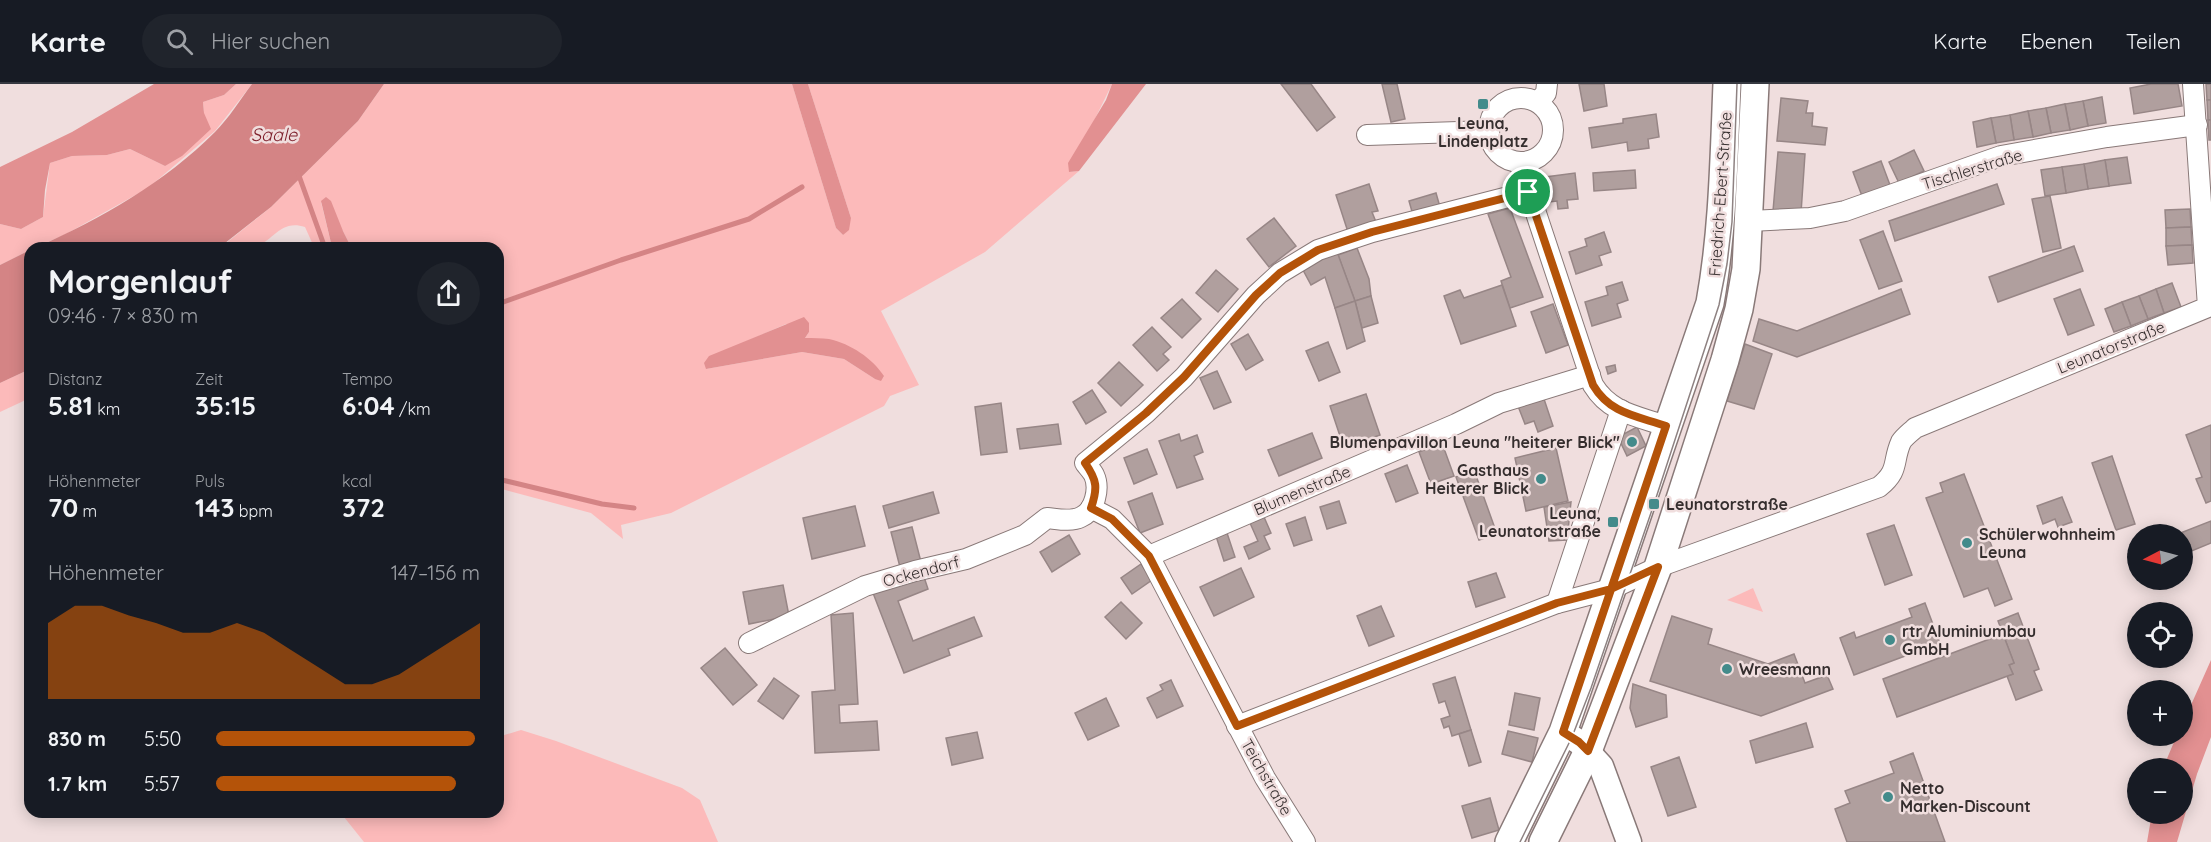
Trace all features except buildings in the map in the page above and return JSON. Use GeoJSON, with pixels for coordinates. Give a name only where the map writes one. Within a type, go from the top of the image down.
{"type":"FeatureCollection","features":[{"type":"Feature","properties":{"kind":"main road","name":"Friedrich-Ebert-Straße"},"geometry":{"type":"LineString","coordinates":[[1509,842],[1563,732],[1710,303],[1718,262],[1727,84]]}},
{"type":"Feature","properties":{"kind":"main road","name":"Friedrich-Ebert-Straße"},"geometry":{"type":"LineString","coordinates":[[1543,842],[1588,751],[1658,567],[1725,360],[1739,309],[1746,269],[1755,84]]}},
{"type":"Feature","properties":{"kind":"street"},"geometry":{"type":"LineString","coordinates":[[1538,102],[1548,84]]}},
{"type":"Feature","properties":{"kind":"street"},"geometry":{"type":"LineString","coordinates":[[2193,84],[2197,125]]}},
{"type":"Feature","properties":{"kind":"street"},"geometry":{"type":"LineString","coordinates":[[1515,98],[1526,98],[1538,102],[1545,108],[1551,120],[1553,132],[1549,145],[1536,157],[1519,162],[1508,159],[1495,149],[1489,131],[1489,122],[1494,111],[1515,98]]}},
{"type":"Feature","properties":{"kind":"street","name":"Tischlerstraße"},"geometry":{"type":"LineString","coordinates":[[1750,221],[1810,218],[1845,211],[2001,156],[2108,137],[2197,125]]}},
{"type":"Feature","properties":{"kind":"street","name":"Leunatorstraße"},"geometry":{"type":"LineString","coordinates":[[1237,726],[1557,603],[1611,589],[1658,567],[1879,487],[1888,480],[1893,472],[1902,440],[1915,428],[2208,307],[2197,125]]}},
{"type":"Feature","properties":{"kind":"street"},"geometry":{"type":"LineString","coordinates":[[1368,135],[1489,131]]}},
{"type":"Feature","properties":{"kind":"street"},"geometry":{"type":"LineString","coordinates":[[1519,162],[1590,375],[1600,397],[1614,408],[1666,426]]}},
{"type":"Feature","properties":{"kind":"street"},"geometry":{"type":"LineString","coordinates":[[1091,508],[1096,493],[1094,476],[1085,463],[1146,413],[1184,377],[1256,295],[1280,273],[1318,250],[1372,232],[1528,192]]}},
{"type":"Feature","properties":{"kind":"street","name":"Blumenstraße"},"geometry":{"type":"LineString","coordinates":[[1149,556],[1456,424],[1499,403],[1590,375]]}},
{"type":"Feature","properties":{"kind":"street"},"geometry":{"type":"LineString","coordinates":[[1557,603],[1621,410]]}},
{"type":"Feature","properties":{"kind":"street","name":"Teichstraße"},"geometry":{"type":"LineString","coordinates":[[1091,508],[1112,519],[1149,556],[1265,778],[1305,842]]}},
{"type":"Feature","properties":{"kind":"street","name":"Ockendorf"},"geometry":{"type":"LineString","coordinates":[[749,643],[865,586],[966,559],[1025,535],[1047,518],[1062,520],[1081,517],[1091,508]]}},
{"type":"Feature","properties":{"kind":"street"},"geometry":{"type":"LineString","coordinates":[[1563,732],[1579,742],[1601,766],[1629,842]]}},
{"type":"Feature","properties":{"kind":"shaded area"},"geometry":{"type":"Polygon","coordinates":[[[154,84],[236,84],[224,95],[203,102],[204,113],[211,129],[182,156],[165,166],[130,149],[107,155],[72,156],[50,163],[43,217],[21,229],[0,224],[0,167],[72,132],[154,84]]]}},
{"type":"Feature","properties":{"kind":"shaded area"},"geometry":{"type":"Polygon","coordinates":[[[236,84],[252,84],[215,131],[148,188],[48,242],[24,242],[24,253],[0,265],[0,224],[21,229],[43,217],[50,163],[72,156],[107,155],[130,149],[165,166],[204,113],[203,102],[224,95],[236,84]]]}},
{"type":"Feature","properties":{"kind":"shaded area"},"geometry":{"type":"Polygon","coordinates":[[[384,84],[792,84],[836,228],[843,235],[851,218],[808,84],[1112,84],[1069,172],[1079,171],[985,252],[881,311],[919,385],[890,396],[884,406],[671,513],[621,525],[623,539],[591,513],[504,490],[504,242],[348,242],[321,202],[331,242],[312,242],[305,227],[296,225],[283,228],[265,242],[227,242],[271,207],[358,121],[384,84]],[[786,324],[745,342],[706,369],[802,352],[844,359],[875,379],[884,377],[805,338],[809,332],[786,324]]]}},
{"type":"Feature","properties":{"kind":"shaded area"},"geometry":{"type":"Polygon","coordinates":[[[792,84],[808,84],[851,218],[849,230],[843,235],[836,228],[792,84]]]}},
{"type":"Feature","properties":{"kind":"shaded area"},"geometry":{"type":"Polygon","coordinates":[[[1112,84],[1146,84],[1079,171],[1069,172],[1068,163],[1106,100],[1112,84]]]}},
{"type":"Feature","properties":{"kind":"shaded area"},"geometry":{"type":"Polygon","coordinates":[[[326,197],[331,201],[348,242],[331,242],[321,201],[326,197]]]}},
{"type":"Feature","properties":{"kind":"shaded area"},"geometry":{"type":"Polygon","coordinates":[[[804,317],[809,323],[809,332],[805,338],[829,339],[853,348],[879,369],[884,376],[881,381],[844,359],[802,352],[706,369],[704,363],[709,356],[804,317]]]}},
{"type":"Feature","properties":{"kind":"shaded area"},"geometry":{"type":"Polygon","coordinates":[[[24,372],[24,401],[0,412],[0,383],[24,372]]]}},
{"type":"Feature","properties":{"kind":"shaded area"},"geometry":{"type":"Polygon","coordinates":[[[1753,588],[1763,612],[1727,600],[1753,588]]]}},
{"type":"Feature","properties":{"kind":"shaded area"},"geometry":{"type":"Polygon","coordinates":[[[2211,660],[2211,737],[2193,788],[2193,758],[2167,758],[2172,746],[2193,746],[2193,700],[2211,660]]]}},
{"type":"Feature","properties":{"kind":"shaded area"},"geometry":{"type":"Polygon","coordinates":[[[521,730],[682,788],[700,800],[718,842],[364,842],[345,818],[504,818],[504,735],[521,730]]]}},
{"type":"Feature","properties":{"kind":"shaded area"},"geometry":{"type":"Polygon","coordinates":[[[2150,824],[2182,824],[2177,842],[2147,842],[2150,824]]]}},
{"type":"Feature","properties":{"kind":"water","name":"Saale"},"geometry":{"type":"Polygon","coordinates":[[[252,84],[384,84],[358,121],[271,207],[226,242],[47,242],[85,224],[154,183],[196,150],[230,115],[252,84]]]}},
{"type":"Feature","properties":{"kind":"water"},"geometry":{"type":"Polygon","coordinates":[[[24,253],[24,372],[0,383],[0,265],[24,253]]]}},
{"type":"Feature","properties":{"kind":"waterway"},"geometry":{"type":"LineString","coordinates":[[298,173],[323,242]]}},
{"type":"Feature","properties":{"kind":"waterway"},"geometry":{"type":"LineString","coordinates":[[504,302],[621,260],[749,219],[802,187]]}},
{"type":"Feature","properties":{"kind":"waterway"},"geometry":{"type":"LineString","coordinates":[[504,480],[602,504],[634,508]]}},
{"type":"Feature","properties":{"kind":"tram line"},"geometry":{"type":"LineString","coordinates":[[1520,842],[1572,737],[1591,688],[1719,305],[1732,222],[1737,84]]}},
{"type":"Feature","properties":{"kind":"place","name":"Leuna, Lindenplatz"},"geometry":{"type":"Point","coordinates":[1483,104]}},
{"type":"Feature","properties":{"kind":"place","name":"Blumenpavillon Leuna \"heiterer Blick\""},"geometry":{"type":"Point","coordinates":[1632,442]}},
{"type":"Feature","properties":{"kind":"place","name":"Gasthaus Heiterer Blick"},"geometry":{"type":"Point","coordinates":[1541,479]}},
{"type":"Feature","properties":{"kind":"place","name":"Leunatorstraße"},"geometry":{"type":"Point","coordinates":[1654,504]}},
{"type":"Feature","properties":{"kind":"place","name":"Leuna, Leunatorstraße"},"geometry":{"type":"Point","coordinates":[1613,522]}},
{"type":"Feature","properties":{"kind":"place","name":"Schülerwohnheim Leuna"},"geometry":{"type":"Point","coordinates":[1967,543]}},
{"type":"Feature","properties":{"kind":"place","name":"rtr Aluminiumbau GmbH"},"geometry":{"type":"Point","coordinates":[1890,640]}},
{"type":"Feature","properties":{"kind":"place","name":"Wreesmann"},"geometry":{"type":"Point","coordinates":[1727,669]}},
{"type":"Feature","properties":{"kind":"place","name":"Netto Marken-Discount"},"geometry":{"type":"Point","coordinates":[1888,797]}},
{"type":"Feature","properties":{"kind":"route"},"geometry":{"type":"LineString","coordinates":[[1528,192],[1372,232],[1318,250],[1280,273],[1256,295],[1184,377],[1146,413],[1085,463],[1094,476],[1096,493],[1091,508],[1112,519],[1149,556],[1237,726],[1557,603],[1611,589],[1658,567],[1588,751],[1563,732],[1611,589],[1632,528],[1666,426],[1614,408],[1600,397],[1593,385],[1528,192]]}}]}
